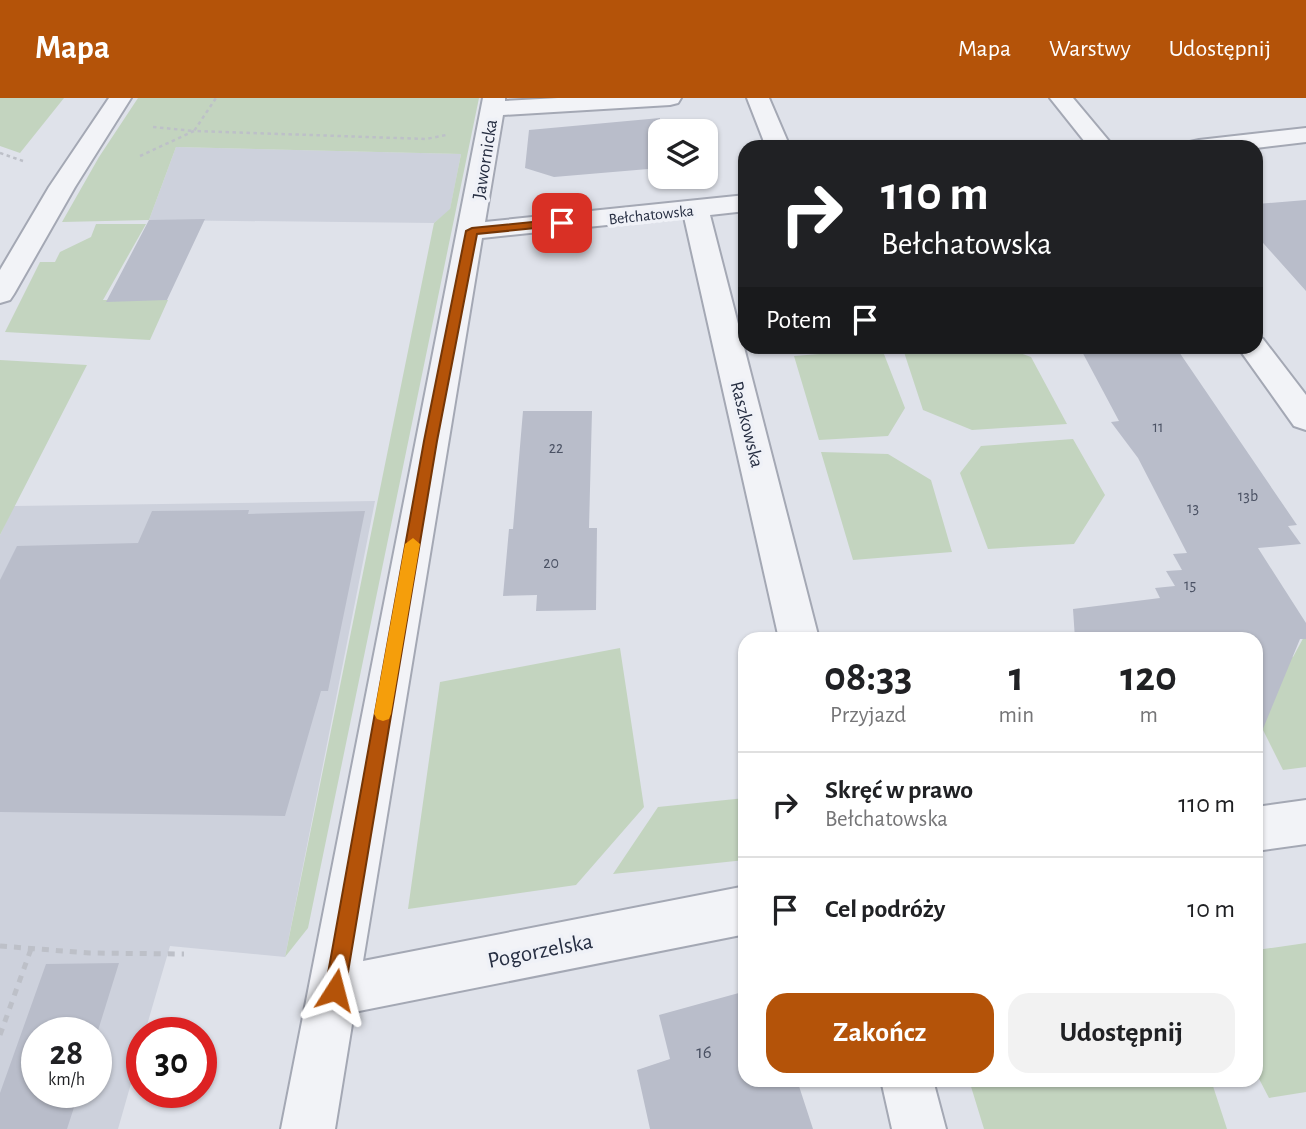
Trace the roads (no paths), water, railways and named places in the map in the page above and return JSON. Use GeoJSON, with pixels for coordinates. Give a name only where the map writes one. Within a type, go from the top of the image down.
{"type":"FeatureCollection","features":[{"type":"Feature","properties":{"kind":"street"},"geometry":{"type":"LineString","coordinates":[[0,294],[62,187],[120,98]]}},
{"type":"Feature","properties":{"kind":"street"},"geometry":{"type":"LineString","coordinates":[[493,104],[670,98]]}},
{"type":"Feature","properties":{"kind":"street"},"geometry":{"type":"LineString","coordinates":[[758,98],[775,140]]}},
{"type":"Feature","properties":{"kind":"street"},"geometry":{"type":"LineString","coordinates":[[1061,98],[1096,140]]}},
{"type":"Feature","properties":{"kind":"street","name":"Jawornicka"},"geometry":{"type":"LineString","coordinates":[[309,1129],[430,441],[472,231],[493,104]]}},
{"type":"Feature","properties":{"kind":"street"},"geometry":{"type":"LineString","coordinates":[[1261,140],[1306,135]]}},
{"type":"Feature","properties":{"kind":"street","name":"Bełchatowska"},"geometry":{"type":"LineString","coordinates":[[472,231],[738,204]]}},
{"type":"Feature","properties":{"kind":"street","name":"Raszkowska"},"geometry":{"type":"LineString","coordinates":[[695,209],[797,632]]}},
{"type":"Feature","properties":{"kind":"street"},"geometry":{"type":"LineString","coordinates":[[1258,354],[1306,418]]}},
{"type":"Feature","properties":{"kind":"street"},"geometry":{"type":"LineString","coordinates":[[1263,828],[1306,822]]}},
{"type":"Feature","properties":{"kind":"street","name":"Pogorzelska"},"geometry":{"type":"LineString","coordinates":[[335,990],[738,912]]}},
{"type":"Feature","properties":{"kind":"street"},"geometry":{"type":"LineString","coordinates":[[909,1087],[919,1129]]}}]}
